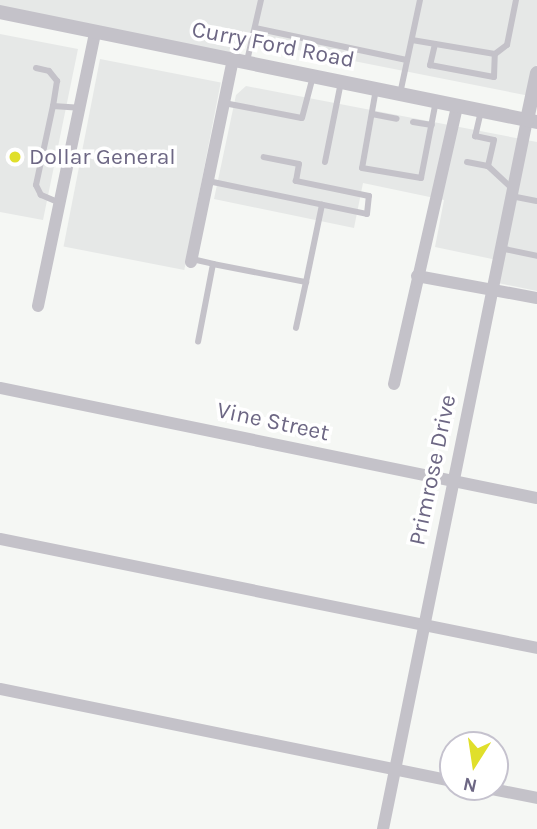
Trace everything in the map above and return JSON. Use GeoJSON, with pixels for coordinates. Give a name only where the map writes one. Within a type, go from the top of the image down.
{"type":"FeatureCollection","features":[{"type":"Feature","properties":{"kind":"street","name":"Curry Ford Road"},"geometry":{"type":"LineString","coordinates":[[0,12],[532,121]]}},
{"type":"Feature","properties":{"kind":"street"},"geometry":{"type":"LineString","coordinates":[[38,306],[95,32]]}},
{"type":"Feature","properties":{"kind":"street"},"geometry":{"type":"LineString","coordinates":[[191,261],[224,103],[240,61]]}},
{"type":"Feature","properties":{"kind":"street"},"geometry":{"type":"LineString","coordinates":[[532,121],[537,73]]}},
{"type":"Feature","properties":{"kind":"street"},"geometry":{"type":"LineString","coordinates":[[394,384],[457,106]]}},
{"type":"Feature","properties":{"kind":"street","name":"Primrose Drive"},"geometry":{"type":"LineString","coordinates":[[383,829],[491,290],[512,192],[532,121]]}},
{"type":"Feature","properties":{"kind":"street"},"geometry":{"type":"LineString","coordinates":[[417,276],[537,298]]}},
{"type":"Feature","properties":{"kind":"street","name":"Vine Street"},"geometry":{"type":"LineString","coordinates":[[0,388],[537,498]]}},
{"type":"Feature","properties":{"kind":"street"},"geometry":{"type":"LineString","coordinates":[[0,539],[537,648]]}},
{"type":"Feature","properties":{"kind":"street"},"geometry":{"type":"LineString","coordinates":[[0,689],[439,778]]}},
{"type":"Feature","properties":{"kind":"street"},"geometry":{"type":"LineString","coordinates":[[509,792],[537,798]]}},
{"type":"Feature","properties":{"kind":"lane"},"geometry":{"type":"LineString","coordinates":[[240,61],[254,28],[261,0]]}},
{"type":"Feature","properties":{"kind":"lane"},"geometry":{"type":"LineString","coordinates":[[400,94],[420,0]]}},
{"type":"Feature","properties":{"kind":"lane"},"geometry":{"type":"LineString","coordinates":[[412,40],[495,54],[507,45],[516,0]]}},
{"type":"Feature","properties":{"kind":"lane"},"geometry":{"type":"LineString","coordinates":[[254,28],[407,60]]}},
{"type":"Feature","properties":{"kind":"lane"},"geometry":{"type":"LineString","coordinates":[[435,44],[430,65],[494,77],[495,54]]}},
{"type":"Feature","properties":{"kind":"lane"},"geometry":{"type":"LineString","coordinates":[[36,68],[49,71],[57,81],[36,185],[41,195],[60,203]]}},
{"type":"Feature","properties":{"kind":"lane"},"geometry":{"type":"LineString","coordinates":[[224,103],[302,118],[313,76]]}},
{"type":"Feature","properties":{"kind":"lane"},"geometry":{"type":"LineString","coordinates":[[324,162],[341,82]]}},
{"type":"Feature","properties":{"kind":"lane"},"geometry":{"type":"LineString","coordinates":[[376,89],[362,168],[421,178],[436,102]]}},
{"type":"Feature","properties":{"kind":"lane"},"geometry":{"type":"LineString","coordinates":[[53,106],[79,108]]}},
{"type":"Feature","properties":{"kind":"lane"},"geometry":{"type":"LineString","coordinates":[[481,111],[475,136],[494,140],[488,166]]}},
{"type":"Feature","properties":{"kind":"lane"},"geometry":{"type":"LineString","coordinates":[[372,114],[397,119]]}},
{"type":"Feature","properties":{"kind":"lane"},"geometry":{"type":"LineString","coordinates":[[413,122],[432,125]]}},
{"type":"Feature","properties":{"kind":"lane"},"geometry":{"type":"LineString","coordinates":[[208,181],[367,214],[369,197],[296,181],[299,164],[264,157]]}},
{"type":"Feature","properties":{"kind":"lane"},"geometry":{"type":"LineString","coordinates":[[467,162],[488,166],[512,192],[537,201]]}},
{"type":"Feature","properties":{"kind":"lane"},"geometry":{"type":"LineString","coordinates":[[296,328],[322,205]]}},
{"type":"Feature","properties":{"kind":"lane"},"geometry":{"type":"LineString","coordinates":[[500,248],[537,256]]}},
{"type":"Feature","properties":{"kind":"lane"},"geometry":{"type":"LineString","coordinates":[[191,261],[306,282]]}},
{"type":"Feature","properties":{"kind":"lane"},"geometry":{"type":"LineString","coordinates":[[198,342],[213,264]]}},
{"type":"Feature","properties":{"kind":"shaded area"},"geometry":{"type":"Polygon","coordinates":[[[0,0],[537,0],[537,64],[530,96],[243,39],[238,61],[0,12],[0,0]]]}},
{"type":"Feature","properties":{"kind":"shaded area"},"geometry":{"type":"Polygon","coordinates":[[[0,34],[78,49],[43,220],[0,212],[0,34]]]}},
{"type":"Feature","properties":{"kind":"shaded area"},"geometry":{"type":"Polygon","coordinates":[[[100,59],[221,82],[184,270],[64,246],[100,59]]]}},
{"type":"Feature","properties":{"kind":"shaded area"},"geometry":{"type":"Polygon","coordinates":[[[246,86],[537,142],[537,291],[493,282],[497,260],[435,247],[444,200],[363,183],[354,228],[214,199],[236,95],[246,86]]]}},
{"type":"Feature","properties":{"kind":"place","name":"Dollar General"},"geometry":{"type":"Point","coordinates":[15,157]}}]}
